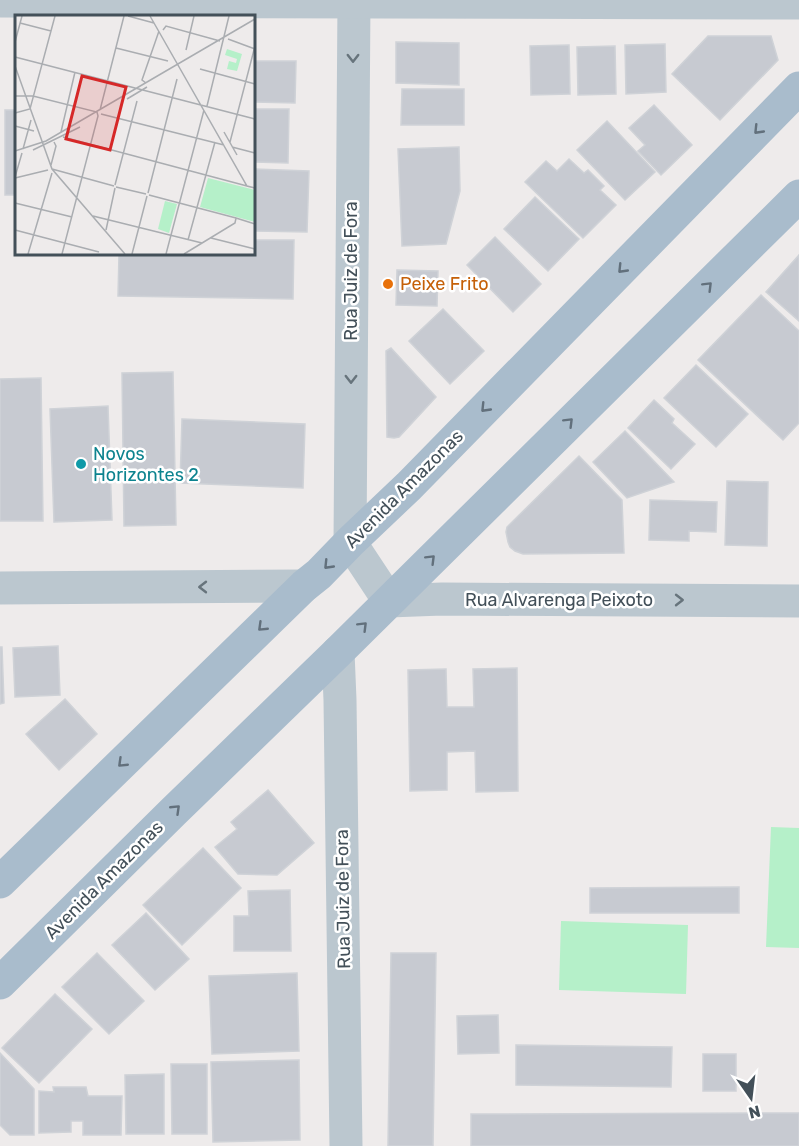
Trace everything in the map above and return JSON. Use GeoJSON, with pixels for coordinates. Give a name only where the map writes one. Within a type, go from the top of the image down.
{"type":"FeatureCollection","features":[{"type":"Feature","properties":{"kind":"main road","name":"Avenida Amazonas"},"geometry":{"type":"LineString","coordinates":[[0,882],[409,486],[799,88]]}},
{"type":"Feature","properties":{"kind":"main road","name":"Avenida Amazonas"},"geometry":{"type":"LineString","coordinates":[[0,983],[799,196]]}},
{"type":"Feature","properties":{"kind":"street","name":"Rua Juiz de Fora"},"geometry":{"type":"LineString","coordinates":[[350,542],[354,1]]}},
{"type":"Feature","properties":{"kind":"street"},"geometry":{"type":"LineString","coordinates":[[0,2],[799,3]]}},
{"type":"Feature","properties":{"kind":"street"},"geometry":{"type":"LineString","coordinates":[[350,542],[389,601]]}},
{"type":"Feature","properties":{"kind":"street"},"geometry":{"type":"LineString","coordinates":[[0,588],[304,586]]}},
{"type":"Feature","properties":{"kind":"street","name":"Rua Alvarenga Peixoto"},"geometry":{"type":"LineString","coordinates":[[389,601],[454,599],[799,601]]}},
{"type":"Feature","properties":{"kind":"street","name":"Rua Juiz de Fora"},"geometry":{"type":"LineString","coordinates":[[338,652],[346,1146]]}},
{"type":"Feature","properties":{"kind":"green space"},"geometry":{"type":"Polygon","coordinates":[[[771,827],[799,828],[799,948],[766,947],[771,827]]]}},
{"type":"Feature","properties":{"kind":"green space"},"geometry":{"type":"Polygon","coordinates":[[[561,921],[688,925],[686,994],[559,990],[561,921]]]}},
{"type":"Feature","properties":{"kind":"building"},"geometry":{"type":"Polygon","coordinates":[[[708,36],[771,36],[778,60],[720,120],[672,74],[708,36]]]}},
{"type":"Feature","properties":{"kind":"building"},"geometry":{"type":"Polygon","coordinates":[[[396,42],[459,43],[459,85],[396,83],[396,42]]]}},
{"type":"Feature","properties":{"kind":"building"},"geometry":{"type":"Polygon","coordinates":[[[665,44],[666,92],[626,94],[625,45],[665,44]]]}},
{"type":"Feature","properties":{"kind":"building"},"geometry":{"type":"Polygon","coordinates":[[[569,45],[570,94],[531,95],[530,46],[569,45]]]}},
{"type":"Feature","properties":{"kind":"building"},"geometry":{"type":"Polygon","coordinates":[[[615,46],[616,94],[578,95],[577,47],[615,46]]]}},
{"type":"Feature","properties":{"kind":"building"},"geometry":{"type":"Polygon","coordinates":[[[255,61],[296,61],[295,103],[255,102],[255,61]]]}},
{"type":"Feature","properties":{"kind":"building"},"geometry":{"type":"Polygon","coordinates":[[[402,89],[464,89],[464,125],[401,125],[402,89]]]}},
{"type":"Feature","properties":{"kind":"building"},"geometry":{"type":"Polygon","coordinates":[[[654,105],[692,145],[661,175],[638,151],[645,145],[629,128],[654,105]]]}},
{"type":"Feature","properties":{"kind":"building"},"geometry":{"type":"Polygon","coordinates":[[[255,109],[289,109],[288,163],[255,162],[255,109]]]}},
{"type":"Feature","properties":{"kind":"building"},"geometry":{"type":"Polygon","coordinates":[[[5,110],[15,110],[15,195],[5,195],[5,110]]]}},
{"type":"Feature","properties":{"kind":"building"},"geometry":{"type":"Polygon","coordinates":[[[607,121],[655,172],[625,200],[577,150],[607,121]]]}},
{"type":"Feature","properties":{"kind":"building"},"geometry":{"type":"Polygon","coordinates":[[[459,147],[460,191],[446,244],[402,246],[398,149],[459,147]]]}},
{"type":"Feature","properties":{"kind":"building"},"geometry":{"type":"Polygon","coordinates":[[[569,159],[584,173],[588,170],[604,186],[600,190],[616,205],[583,238],[525,182],[546,161],[557,171],[569,159]]]}},
{"type":"Feature","properties":{"kind":"building"},"geometry":{"type":"Polygon","coordinates":[[[255,169],[309,171],[307,232],[255,231],[255,169]]]}},
{"type":"Feature","properties":{"kind":"building"},"geometry":{"type":"Polygon","coordinates":[[[535,197],[579,239],[548,271],[504,229],[535,197]]]}},
{"type":"Feature","properties":{"kind":"building"},"geometry":{"type":"Polygon","coordinates":[[[495,237],[541,284],[513,312],[467,265],[495,237]]]}},
{"type":"Feature","properties":{"kind":"building"},"geometry":{"type":"Polygon","coordinates":[[[255,240],[294,240],[293,299],[118,296],[119,255],[255,255],[255,240]]]}},
{"type":"Feature","properties":{"kind":"building"},"geometry":{"type":"Polygon","coordinates":[[[799,255],[799,321],[766,292],[799,255]]]}},
{"type":"Feature","properties":{"kind":"building"},"geometry":{"type":"Polygon","coordinates":[[[397,270],[438,271],[437,306],[396,305],[397,270]]]}},
{"type":"Feature","properties":{"kind":"building"},"geometry":{"type":"Polygon","coordinates":[[[761,295],[799,331],[799,423],[783,440],[698,360],[761,295]]]}},
{"type":"Feature","properties":{"kind":"building"},"geometry":{"type":"Polygon","coordinates":[[[443,309],[484,351],[450,384],[409,341],[443,309]]]}},
{"type":"Feature","properties":{"kind":"building"},"geometry":{"type":"Polygon","coordinates":[[[391,348],[436,397],[399,437],[394,438],[387,437],[386,351],[391,348]]]}},
{"type":"Feature","properties":{"kind":"building"},"geometry":{"type":"Polygon","coordinates":[[[696,365],[748,414],[716,447],[664,398],[696,365]]]}},
{"type":"Feature","properties":{"kind":"building"},"geometry":{"type":"Polygon","coordinates":[[[173,372],[176,525],[124,526],[122,373],[173,372]]]}},
{"type":"Feature","properties":{"kind":"building"},"geometry":{"type":"Polygon","coordinates":[[[41,378],[43,521],[0,521],[0,379],[41,378]]]}},
{"type":"Feature","properties":{"kind":"building"},"geometry":{"type":"Polygon","coordinates":[[[654,400],[674,419],[672,423],[695,444],[671,469],[628,428],[654,400]]]}},
{"type":"Feature","properties":{"kind":"building","name":"Novos Horizontes 2"},"geometry":{"type":"Polygon","coordinates":[[[108,406],[112,520],[54,522],[50,409],[108,406]]]}},
{"type":"Feature","properties":{"kind":"building"},"geometry":{"type":"Polygon","coordinates":[[[182,419],[305,424],[303,488],[180,483],[182,419]]]}},
{"type":"Feature","properties":{"kind":"building"},"geometry":{"type":"Polygon","coordinates":[[[625,431],[674,482],[627,498],[593,462],[625,431]]]}},
{"type":"Feature","properties":{"kind":"building"},"geometry":{"type":"Polygon","coordinates":[[[579,456],[622,500],[624,553],[523,554],[515,551],[508,542],[507,527],[579,456]]]}},
{"type":"Feature","properties":{"kind":"building"},"geometry":{"type":"Polygon","coordinates":[[[727,481],[768,482],[767,546],[725,545],[727,481]]]}},
{"type":"Feature","properties":{"kind":"building"},"geometry":{"type":"Polygon","coordinates":[[[650,500],[717,502],[716,532],[689,531],[689,541],[649,540],[650,500]]]}},
{"type":"Feature","properties":{"kind":"building"},"geometry":{"type":"Polygon","coordinates":[[[58,646],[60,695],[15,697],[13,648],[58,646]]]}},
{"type":"Feature","properties":{"kind":"building"},"geometry":{"type":"Polygon","coordinates":[[[0,647],[2,647],[4,703],[0,704],[0,647]]]}},
{"type":"Feature","properties":{"kind":"building"},"geometry":{"type":"Polygon","coordinates":[[[517,668],[518,791],[476,792],[475,751],[447,752],[447,790],[410,791],[408,670],[446,669],[447,707],[474,707],[473,669],[517,668]]]}},
{"type":"Feature","properties":{"kind":"building"},"geometry":{"type":"Polygon","coordinates":[[[65,699],[97,734],[59,770],[26,734],[65,699]]]}},
{"type":"Feature","properties":{"kind":"building"},"geometry":{"type":"Polygon","coordinates":[[[268,790],[314,843],[277,875],[238,874],[215,847],[237,829],[231,822],[268,790]]]}},
{"type":"Feature","properties":{"kind":"building"},"geometry":{"type":"Polygon","coordinates":[[[203,848],[241,888],[182,945],[143,905],[203,848]]]}},
{"type":"Feature","properties":{"kind":"building"},"geometry":{"type":"Polygon","coordinates":[[[739,887],[739,913],[590,913],[590,888],[739,887]]]}},
{"type":"Feature","properties":{"kind":"building"},"geometry":{"type":"Polygon","coordinates":[[[290,890],[291,951],[234,951],[234,916],[249,916],[248,891],[290,890]]]}},
{"type":"Feature","properties":{"kind":"building"},"geometry":{"type":"Polygon","coordinates":[[[146,913],[189,959],[155,990],[112,945],[146,913]]]}},
{"type":"Feature","properties":{"kind":"building"},"geometry":{"type":"Polygon","coordinates":[[[97,953],[144,1001],[109,1034],[62,987],[97,953]]]}},
{"type":"Feature","properties":{"kind":"building"},"geometry":{"type":"Polygon","coordinates":[[[391,953],[436,953],[433,1146],[388,1146],[391,953]]]}},
{"type":"Feature","properties":{"kind":"building"},"geometry":{"type":"Polygon","coordinates":[[[297,973],[299,1051],[212,1054],[209,976],[297,973]]]}},
{"type":"Feature","properties":{"kind":"building"},"geometry":{"type":"Polygon","coordinates":[[[55,994],[92,1029],[39,1083],[2,1048],[55,994]]]}},
{"type":"Feature","properties":{"kind":"building"},"geometry":{"type":"Polygon","coordinates":[[[498,1015],[499,1053],[458,1054],[457,1016],[498,1015]]]}},
{"type":"Feature","properties":{"kind":"building"},"geometry":{"type":"Polygon","coordinates":[[[516,1045],[672,1047],[671,1087],[516,1085],[516,1045]]]}},
{"type":"Feature","properties":{"kind":"building"},"geometry":{"type":"Polygon","coordinates":[[[0,1053],[34,1089],[34,1135],[10,1135],[0,1125],[0,1053]]]}},
{"type":"Feature","properties":{"kind":"building"},"geometry":{"type":"Polygon","coordinates":[[[703,1054],[736,1054],[736,1091],[703,1091],[703,1054]]]}},
{"type":"Feature","properties":{"kind":"building"},"geometry":{"type":"Polygon","coordinates":[[[299,1060],[300,1140],[213,1142],[211,1062],[299,1060]]]}},
{"type":"Feature","properties":{"kind":"building"},"geometry":{"type":"Polygon","coordinates":[[[171,1064],[207,1064],[207,1134],[172,1134],[171,1064]]]}},
{"type":"Feature","properties":{"kind":"building"},"geometry":{"type":"Polygon","coordinates":[[[164,1074],[164,1134],[126,1134],[125,1075],[164,1074]]]}},
{"type":"Feature","properties":{"kind":"building"},"geometry":{"type":"Polygon","coordinates":[[[53,1087],[86,1087],[88,1096],[122,1096],[121,1135],[83,1135],[83,1121],[71,1121],[71,1132],[39,1133],[39,1091],[54,1092],[53,1087]]]}},
{"type":"Feature","properties":{"kind":"building"},"geometry":{"type":"Polygon","coordinates":[[[799,1113],[799,1146],[471,1146],[471,1114],[799,1113]]]}},
{"type":"Feature","properties":{"kind":"place","name":"Peixe Frito"},"geometry":{"type":"Point","coordinates":[388,284]}},
{"type":"Feature","properties":{"kind":"place","name":"Novos Horizontes 2"},"geometry":{"type":"Point","coordinates":[81,464]}}]}
